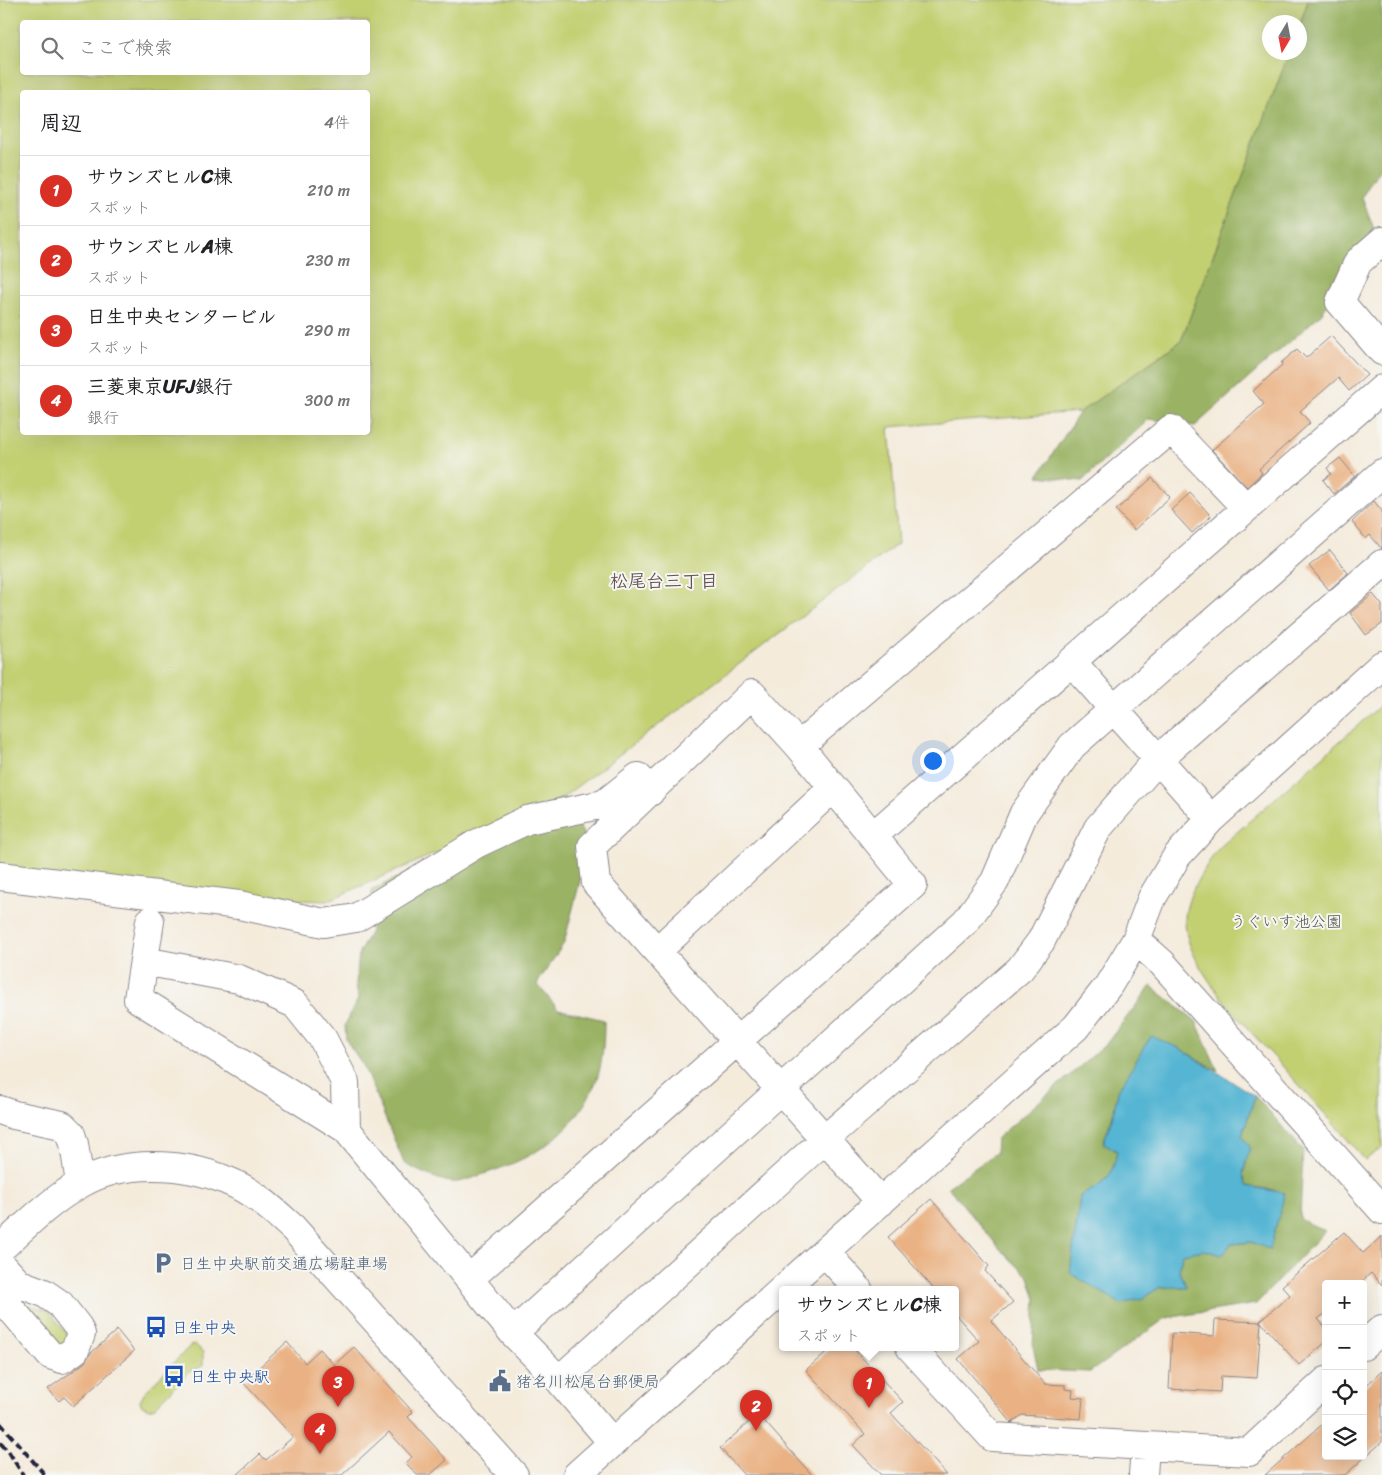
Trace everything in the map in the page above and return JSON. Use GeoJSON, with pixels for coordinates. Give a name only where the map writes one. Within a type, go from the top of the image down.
{"type":"FeatureCollection","features":[{"type":"Feature","properties":{"kind":"street"},"geometry":{"type":"LineString","coordinates":[[1382,241],[1358,262],[1340,302],[1382,351]]}},
{"type":"Feature","properties":{"kind":"street"},"geometry":{"type":"LineString","coordinates":[[873,836],[1382,389]]}},
{"type":"Feature","properties":{"kind":"street"},"geometry":{"type":"LineString","coordinates":[[799,746],[1171,429],[1246,508]]}},
{"type":"Feature","properties":{"kind":"street"},"geometry":{"type":"LineString","coordinates":[[513,1333],[779,1088],[966,921],[995,881],[1024,813],[1072,746],[1382,473]]}},
{"type":"Feature","properties":{"kind":"street"},"geometry":{"type":"LineString","coordinates":[[559,1380],[825,1139],[1020,969],[1041,941],[1098,828],[1158,759],[1382,564]]}},
{"type":"Feature","properties":{"kind":"street"},"geometry":{"type":"LineString","coordinates":[[1072,662],[1211,819]]}},
{"type":"Feature","properties":{"kind":"street"},"geometry":{"type":"LineString","coordinates":[[786,1286],[1076,1027],[1108,986],[1136,940],[1152,898],[1177,856],[1211,819],[1382,665]]}},
{"type":"Feature","properties":{"kind":"street"},"geometry":{"type":"LineString","coordinates":[[470,1278],[737,1041],[913,885],[799,746],[752,694],[592,846],[596,883],[657,951],[737,1041],[779,1088],[825,1139],[881,1202]]}},
{"type":"Feature","properties":{"kind":"street"},"geometry":{"type":"LineString","coordinates":[[0,876],[239,905],[324,923],[356,918],[476,844],[527,820],[604,804],[638,777],[650,792]]}},
{"type":"Feature","properties":{"kind":"street"},"geometry":{"type":"LineString","coordinates":[[657,951],[833,788]]}},
{"type":"Feature","properties":{"kind":"street"},"geometry":{"type":"LineString","coordinates":[[150,920],[138,999],[346,1129],[470,1278],[513,1333],[559,1380],[612,1442]]}},
{"type":"Feature","properties":{"kind":"street"},"geometry":{"type":"LineString","coordinates":[[1136,940],[1162,963],[1382,1210]]}},
{"type":"Feature","properties":{"kind":"street"},"geometry":{"type":"LineString","coordinates":[[144,961],[239,979],[295,1004],[323,1039],[346,1082],[346,1129]]}},
{"type":"Feature","properties":{"kind":"street"},"geometry":{"type":"LineString","coordinates":[[0,1110],[14,1116],[62,1125],[71,1134],[80,1183]]}},
{"type":"Feature","properties":{"kind":"street"},"geometry":{"type":"LineString","coordinates":[[0,1249],[44,1210],[80,1183],[102,1174],[124,1168],[147,1166],[195,1171],[214,1176],[254,1195],[293,1228],[514,1475]]}},
{"type":"Feature","properties":{"kind":"street"},"geometry":{"type":"LineString","coordinates":[[825,1252],[855,1286]]}},
{"type":"Feature","properties":{"kind":"street"},"geometry":{"type":"LineString","coordinates":[[0,1262],[18,1283],[44,1293],[60,1304],[81,1334],[75,1350],[62,1359],[50,1356],[0,1296]]}},
{"type":"Feature","properties":{"kind":"street"},"geometry":{"type":"LineString","coordinates":[[577,1475],[779,1293]]}},
{"type":"Feature","properties":{"kind":"street"},"geometry":{"type":"LineString","coordinates":[[1367,1342],[1382,1329]]}},
{"type":"Feature","properties":{"kind":"street"},"geometry":{"type":"LineString","coordinates":[[914,1351],[992,1437],[1249,1452],[1322,1385]]}},
{"type":"Feature","properties":{"kind":"street"},"geometry":{"type":"LineString","coordinates":[[1143,1475],[1145,1446]]}},
{"type":"Feature","properties":{"kind":"green space"},"geometry":{"type":"Polygon","coordinates":[[[0,0],[1308,0],[1303,15],[1262,15],[1262,60],[1286,60],[1181,341],[1080,412],[889,427],[898,544],[562,798],[327,901],[21,890],[0,880],[0,0]]]}},
{"type":"Feature","properties":{"kind":"green space"},"geometry":{"type":"Polygon","coordinates":[[[1308,0],[1382,0],[1382,164],[1362,197],[1375,232],[1322,313],[1195,426],[1149,419],[1082,481],[1038,476],[1080,412],[1181,341],[1286,60],[1307,60],[1307,15],[1303,15],[1308,0]]]}},
{"type":"Feature","properties":{"kind":"green space","name":"うぐいす池公園"},"geometry":{"type":"Polygon","coordinates":[[[1382,704],[1382,1148],[1365,1160],[1224,1001],[1197,961],[1189,942],[1185,923],[1191,894],[1201,874],[1219,848],[1382,704]]]}},
{"type":"Feature","properties":{"kind":"green space"},"geometry":{"type":"Polygon","coordinates":[[[565,797],[589,846],[564,943],[537,984],[558,1009],[604,1020],[604,1035],[598,1077],[586,1102],[576,1117],[564,1130],[537,1151],[505,1167],[464,1181],[452,1182],[438,1179],[404,1163],[363,1065],[346,1040],[345,1025],[358,999],[356,983],[359,953],[371,931],[372,890],[565,797]]]}},
{"type":"Feature","properties":{"kind":"green space"},"geometry":{"type":"Polygon","coordinates":[[[1151,986],[1196,1021],[1218,1071],[1179,1048],[1151,1037],[1118,1091],[1113,1115],[1103,1143],[1117,1151],[1110,1175],[1102,1184],[1079,1197],[1143,1298],[1160,1287],[1186,1287],[1179,1272],[1182,1254],[1204,1250],[1222,1255],[1231,1244],[1251,1242],[1270,1249],[1274,1190],[1247,1186],[1243,1174],[1246,1164],[1242,1136],[1255,1096],[1303,1150],[1300,1219],[1325,1231],[1256,1304],[1166,1318],[1090,1372],[1038,1370],[1033,1346],[1036,1299],[1029,1277],[1001,1250],[948,1187],[996,1153],[997,1138],[1106,1044],[1151,986]]]}},
{"type":"Feature","properties":{"kind":"green space"},"geometry":{"type":"Polygon","coordinates":[[[30,1305],[48,1310],[67,1334],[66,1341],[59,1345],[27,1307],[30,1305]]]}},
{"type":"Feature","properties":{"kind":"green space"},"geometry":{"type":"Polygon","coordinates":[[[195,1344],[203,1352],[203,1366],[191,1371],[155,1407],[149,1409],[142,1406],[140,1401],[144,1393],[190,1346],[195,1344]]]}},
{"type":"Feature","properties":{"kind":"water"},"geometry":{"type":"Polygon","coordinates":[[[1151,1036],[1179,1048],[1255,1096],[1242,1136],[1250,1147],[1243,1174],[1247,1186],[1285,1193],[1270,1249],[1251,1242],[1231,1244],[1222,1255],[1204,1250],[1182,1254],[1179,1272],[1187,1287],[1160,1287],[1143,1298],[1121,1304],[1070,1273],[1080,1196],[1096,1188],[1110,1175],[1117,1151],[1103,1144],[1113,1115],[1118,1091],[1151,1036]]]}},
{"type":"Feature","properties":{"kind":"building"},"geometry":{"type":"Polygon","coordinates":[[[1331,336],[1367,375],[1349,391],[1338,378],[1300,411],[1310,423],[1259,469],[1262,473],[1247,487],[1212,450],[1264,404],[1253,391],[1282,365],[1281,363],[1297,349],[1306,358],[1331,336]]]}},
{"type":"Feature","properties":{"kind":"building"},"geometry":{"type":"Polygon","coordinates":[[[1340,458],[1355,476],[1334,494],[1323,480],[1331,474],[1327,468],[1340,458]]]}},
{"type":"Feature","properties":{"kind":"building"},"geometry":{"type":"Polygon","coordinates":[[[1152,478],[1170,497],[1134,530],[1116,510],[1152,478]]]}},
{"type":"Feature","properties":{"kind":"building"},"geometry":{"type":"Polygon","coordinates":[[[1190,493],[1211,516],[1192,533],[1171,510],[1190,493]]]}},
{"type":"Feature","properties":{"kind":"building"},"geometry":{"type":"Polygon","coordinates":[[[1374,501],[1382,511],[1382,549],[1370,535],[1366,539],[1352,522],[1374,501]]]}},
{"type":"Feature","properties":{"kind":"building"},"geometry":{"type":"Polygon","coordinates":[[[1330,550],[1348,573],[1329,590],[1309,566],[1330,550]]]}},
{"type":"Feature","properties":{"kind":"building"},"geometry":{"type":"Polygon","coordinates":[[[1373,594],[1382,605],[1382,624],[1366,635],[1350,613],[1373,594]]]}},
{"type":"Feature","properties":{"kind":"building"},"geometry":{"type":"Polygon","coordinates":[[[931,1199],[989,1266],[985,1271],[1013,1302],[991,1321],[1045,1384],[1065,1385],[1065,1389],[1073,1390],[1072,1397],[1083,1398],[1081,1419],[1022,1415],[1012,1423],[958,1359],[979,1341],[959,1318],[959,1286],[931,1286],[888,1237],[931,1199]]]}},
{"type":"Feature","properties":{"kind":"building"},"geometry":{"type":"Polygon","coordinates":[[[1344,1232],[1363,1253],[1382,1236],[1382,1285],[1371,1273],[1363,1280],[1322,1280],[1322,1316],[1318,1319],[1322,1324],[1322,1345],[1299,1365],[1260,1321],[1290,1295],[1282,1286],[1344,1232]]]}},
{"type":"Feature","properties":{"kind":"building"},"geometry":{"type":"Polygon","coordinates":[[[1215,1320],[1261,1322],[1257,1378],[1221,1376],[1220,1392],[1169,1389],[1172,1333],[1214,1336],[1215,1320]]]}},
{"type":"Feature","properties":{"kind":"building"},"geometry":{"type":"Polygon","coordinates":[[[117,1330],[134,1351],[73,1406],[64,1397],[59,1401],[48,1389],[84,1363],[91,1353],[117,1330]]]}},
{"type":"Feature","properties":{"kind":"building"},"geometry":{"type":"Polygon","coordinates":[[[287,1342],[305,1363],[320,1349],[334,1365],[354,1347],[413,1412],[408,1417],[447,1460],[430,1475],[417,1475],[406,1463],[412,1457],[389,1432],[342,1475],[237,1475],[260,1454],[266,1460],[293,1437],[243,1382],[287,1342]]]}},
{"type":"Feature","properties":{"kind":"building"},"geometry":{"type":"Polygon","coordinates":[[[827,1351],[856,1351],[903,1402],[891,1413],[947,1475],[881,1475],[853,1445],[865,1434],[806,1370],[827,1351]]]}},
{"type":"Feature","properties":{"kind":"building"},"geometry":{"type":"Polygon","coordinates":[[[1382,1371],[1382,1442],[1367,1455],[1367,1415],[1367,1384],[1382,1371]]]}},
{"type":"Feature","properties":{"kind":"building"},"geometry":{"type":"Polygon","coordinates":[[[758,1414],[812,1475],[744,1475],[720,1448],[758,1414]]]}},
{"type":"Feature","properties":{"kind":"building"},"geometry":{"type":"Polygon","coordinates":[[[1322,1425],[1322,1460],[1362,1460],[1345,1475],[1265,1475],[1322,1425]]]}},
{"type":"Feature","properties":{"kind":"railway"},"geometry":{"type":"LineString","coordinates":[[0,1423],[45,1475]]}},
{"type":"Feature","properties":{"kind":"railway"},"geometry":{"type":"LineString","coordinates":[[0,1443],[9,1452],[23,1475]]}},
{"type":"Feature","properties":{"kind":"place","name":"日生中央駅前交通広場駐車場"},"geometry":{"type":"Point","coordinates":[163,1263]}},
{"type":"Feature","properties":{"kind":"place","name":"日生中央"},"geometry":{"type":"Point","coordinates":[156,1327]}},
{"type":"Feature","properties":{"kind":"place","name":"日生中央駅"},"geometry":{"type":"Point","coordinates":[174,1376]}},
{"type":"Feature","properties":{"kind":"place","name":"猪名川松尾台郵便局"},"geometry":{"type":"Point","coordinates":[500,1381]}},
{"type":"Feature","properties":{"kind":"place","name":"日生中央センタービル"},"geometry":{"type":"Point","coordinates":[338,1407]}},
{"type":"Feature","properties":{"kind":"place","name":"サウンズヒルC棟"},"geometry":{"type":"Point","coordinates":[869,1408]}},
{"type":"Feature","properties":{"kind":"place","name":"サウンズヒルA棟"},"geometry":{"type":"Point","coordinates":[756,1431]}},
{"type":"Feature","properties":{"kind":"place","name":"三菱東京UFJ銀行"},"geometry":{"type":"Point","coordinates":[320,1454]}},
{"type":"Feature","properties":{"kind":"district","name":"松尾台三丁目"},"geometry":{"type":"Point","coordinates":[664,581]}}]}
